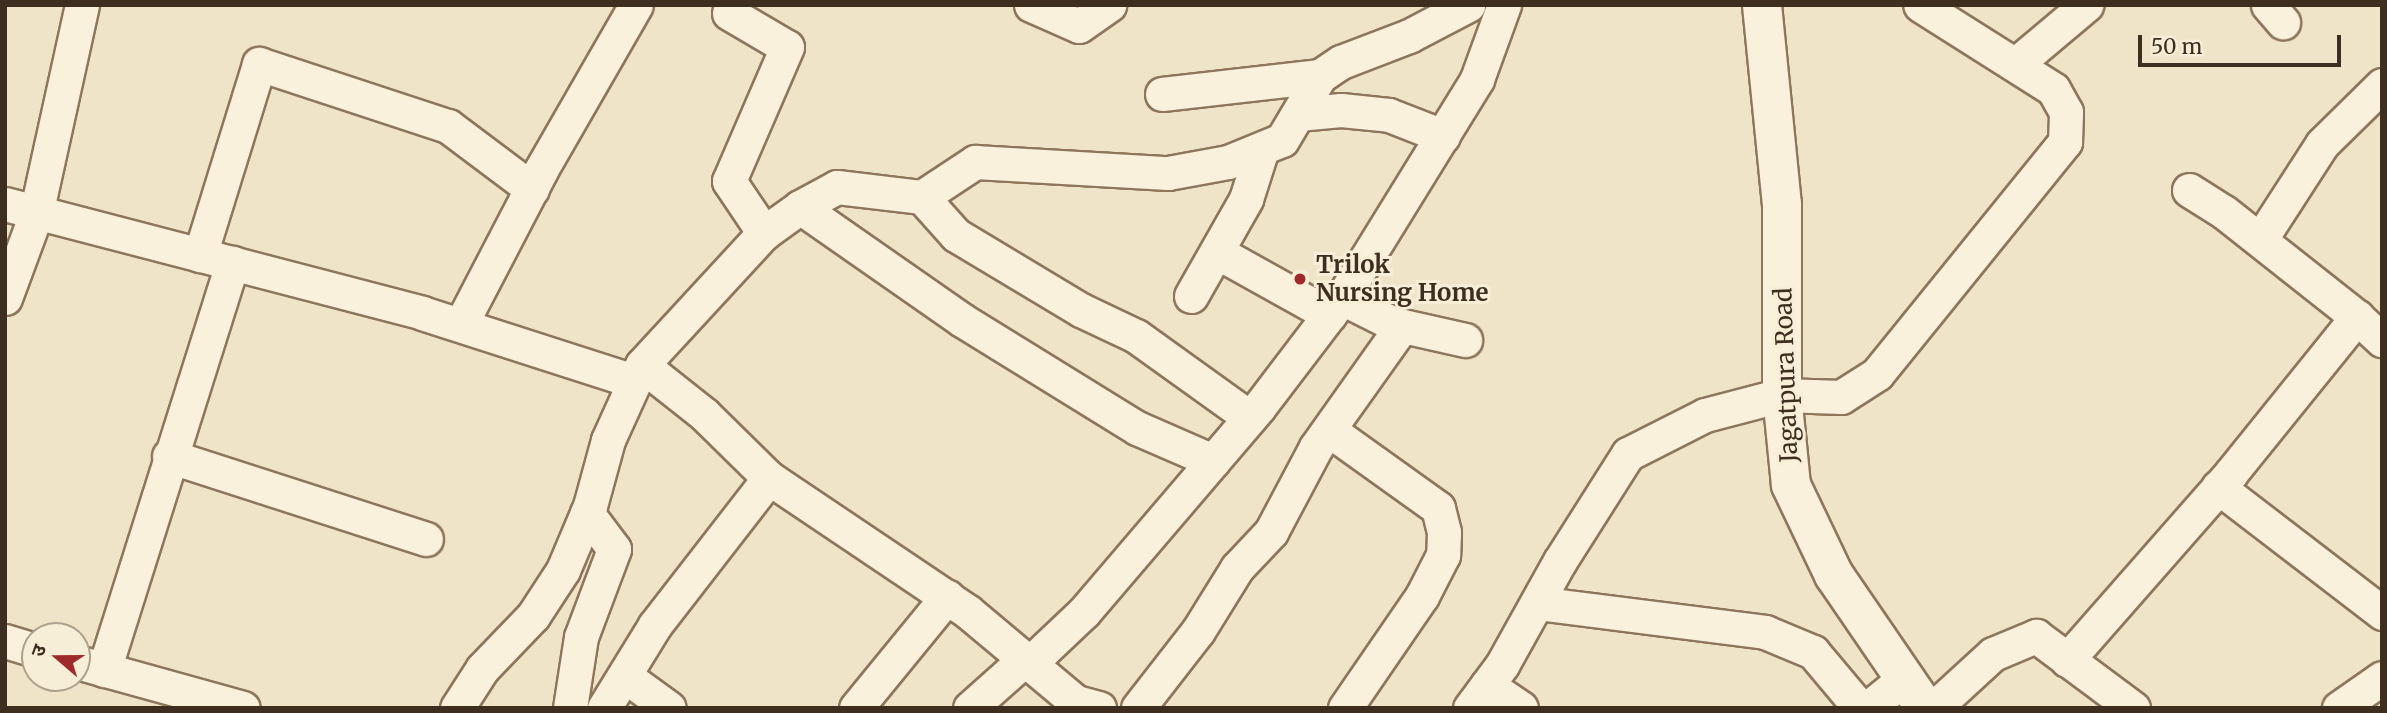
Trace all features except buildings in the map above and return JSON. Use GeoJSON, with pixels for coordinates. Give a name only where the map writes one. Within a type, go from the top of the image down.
{"type":"FeatureCollection","features":[{"type":"Feature","properties":{"kind":"street"},"geometry":{"type":"LineString","coordinates":[[5,298],[20,209],[82,5]]}},
{"type":"Feature","properties":{"kind":"street"},"geometry":{"type":"LineString","coordinates":[[461,324],[531,189],[636,5]]}},
{"type":"Feature","properties":{"kind":"street"},"geometry":{"type":"LineString","coordinates":[[1031,5],[1079,26],[1109,5]]}},
{"type":"Feature","properties":{"kind":"street"},"geometry":{"type":"LineString","coordinates":[[457,708],[482,669],[533,616],[563,570],[587,513],[608,440],[638,373],[764,233],[800,207],[837,187],[922,197],[975,162],[1168,173],[1228,162],[1282,141],[1320,76],[1341,62],[1409,36],[1468,5]]}},
{"type":"Feature","properties":{"kind":"street"},"geometry":{"type":"LineString","coordinates":[[970,708],[1084,612],[1250,418],[1336,307],[1477,79],[1504,5]]}},
{"type":"Feature","properties":{"kind":"street","name":"Jagatpura Road"},"geometry":{"type":"LineString","coordinates":[[1762,5],[1782,204],[1782,395],[1791,485],[1834,575],[1915,693]]}},
{"type":"Feature","properties":{"kind":"street"},"geometry":{"type":"LineString","coordinates":[[1521,708],[1478,696],[1628,454],[1705,415],[1782,395],[1841,397],[1877,374],[2059,151],[2068,124],[2061,99],[2016,64],[1920,5]]}},
{"type":"Feature","properties":{"kind":"street"},"geometry":{"type":"LineString","coordinates":[[2016,64],[2086,5]]}},
{"type":"Feature","properties":{"kind":"street"},"geometry":{"type":"LineString","coordinates":[[727,8],[787,47],[729,181],[764,233]]}},
{"type":"Feature","properties":{"kind":"street"},"geometry":{"type":"LineString","coordinates":[[200,255],[259,64],[448,126],[531,189]]}},
{"type":"Feature","properties":{"kind":"street"},"geometry":{"type":"LineString","coordinates":[[1163,94],[1320,76]]}},
{"type":"Feature","properties":{"kind":"street"},"geometry":{"type":"LineString","coordinates":[[2260,240],[2322,144],[2382,85]]}},
{"type":"Feature","properties":{"kind":"street"},"geometry":{"type":"LineString","coordinates":[[1298,114],[1341,110],[1389,115],[1443,136]]}},
{"type":"Feature","properties":{"kind":"street"},"geometry":{"type":"LineString","coordinates":[[1191,296],[1246,199],[1262,149]]}},
{"type":"Feature","properties":{"kind":"street"},"geometry":{"type":"LineString","coordinates":[[2189,190],[2260,240],[2382,340]]}},
{"type":"Feature","properties":{"kind":"street"},"geometry":{"type":"LineString","coordinates":[[922,197],[956,235],[1081,310],[1136,336],[1250,418]]}},
{"type":"Feature","properties":{"kind":"street"},"geometry":{"type":"LineString","coordinates":[[800,207],[962,320],[1137,428],[1213,461]]}},
{"type":"Feature","properties":{"kind":"street"},"geometry":{"type":"LineString","coordinates":[[20,209],[232,263],[638,373],[705,415],[769,478],[947,597],[1082,706]]}},
{"type":"Feature","properties":{"kind":"street"},"geometry":{"type":"LineString","coordinates":[[1217,252],[1336,307],[1465,340]]}},
{"type":"Feature","properties":{"kind":"street"},"geometry":{"type":"LineString","coordinates":[[91,663],[169,456],[232,263]]}},
{"type":"Feature","properties":{"kind":"street"},"geometry":{"type":"LineString","coordinates":[[2067,660],[2218,487],[2357,317]]}},
{"type":"Feature","properties":{"kind":"street"},"geometry":{"type":"LineString","coordinates":[[1138,708],[1198,632],[1237,568],[1271,532],[1329,430],[1402,326]]}},
{"type":"Feature","properties":{"kind":"street"},"geometry":{"type":"LineString","coordinates":[[1329,430],[1438,508],[1444,532],[1443,555],[1422,596],[1345,708]]}},
{"type":"Feature","properties":{"kind":"street"},"geometry":{"type":"LineString","coordinates":[[169,456],[426,539]]}},
{"type":"Feature","properties":{"kind":"street"},"geometry":{"type":"LineString","coordinates":[[604,708],[655,625],[769,478]]}},
{"type":"Feature","properties":{"kind":"street"},"geometry":{"type":"LineString","coordinates":[[2218,487],[2382,612]]}},
{"type":"Feature","properties":{"kind":"street"},"geometry":{"type":"LineString","coordinates":[[570,708],[581,638],[614,549],[587,513]]}},
{"type":"Feature","properties":{"kind":"street"},"geometry":{"type":"LineString","coordinates":[[856,708],[947,597]]}},
{"type":"Feature","properties":{"kind":"street"},"geometry":{"type":"LineString","coordinates":[[1537,603],[1765,632],[1812,652],[1860,708]]}},
{"type":"Feature","properties":{"kind":"street"},"geometry":{"type":"LineString","coordinates":[[1934,708],[1993,654],[2036,636],[2133,708]]}},
{"type":"Feature","properties":{"kind":"street"},"geometry":{"type":"LineString","coordinates":[[91,666],[243,708]]}},
{"type":"Feature","properties":{"kind":"street"},"geometry":{"type":"LineString","coordinates":[[625,676],[669,708]]}},
{"type":"Feature","properties":{"kind":"street"},"geometry":{"type":"LineString","coordinates":[[2339,708],[2382,678]]}},
{"type":"Feature","properties":{"kind":"street"},"geometry":{"type":"LineString","coordinates":[[1868,708],[1915,693]]}},
{"type":"Feature","properties":{"kind":"place","name":"Trilok Nursing Home"},"geometry":{"type":"Point","coordinates":[1300,279]}}]}
